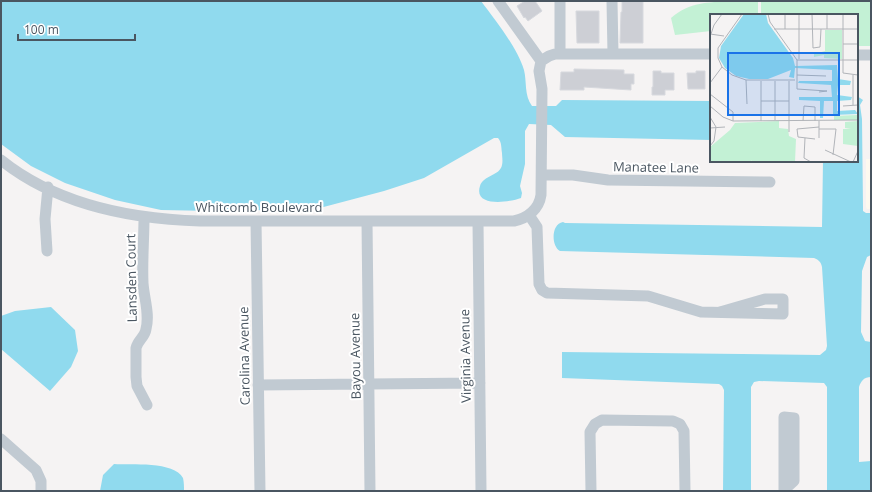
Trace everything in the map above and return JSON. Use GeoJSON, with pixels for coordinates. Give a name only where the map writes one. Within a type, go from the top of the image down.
{"type":"FeatureCollection","features":[{"type":"Feature","properties":{"kind":"street"},"geometry":{"type":"LineString","coordinates":[[498,1],[541,61],[541,198],[536,208],[529,215],[537,227],[539,284],[542,290],[547,293],[648,296],[701,312],[783,314],[783,300],[766,299],[720,312]]}},
{"type":"Feature","properties":{"kind":"street"},"geometry":{"type":"LineString","coordinates":[[560,1],[560,54]]}},
{"type":"Feature","properties":{"kind":"street"},"geometry":{"type":"LineString","coordinates":[[612,1],[613,54]]}},
{"type":"Feature","properties":{"kind":"street"},"geometry":{"type":"LineString","coordinates":[[541,61],[552,54],[710,54]]}},
{"type":"Feature","properties":{"kind":"street"},"geometry":{"type":"LineString","coordinates":[[858,55],[871,55]]}},
{"type":"Feature","properties":{"kind":"street","name":"Whitcomb Boulevard"},"geometry":{"type":"LineString","coordinates":[[1,160],[20,173],[48,187],[103,208],[144,217],[189,221],[478,222],[514,221],[529,215]]}},
{"type":"Feature","properties":{"kind":"street","name":"Manatee Lane"},"geometry":{"type":"LineString","coordinates":[[542,175],[573,175],[608,180],[770,182]]}},
{"type":"Feature","properties":{"kind":"street"},"geometry":{"type":"LineString","coordinates":[[47,251],[45,219],[48,187]]}},
{"type":"Feature","properties":{"kind":"street","name":"Lansden Court"},"geometry":{"type":"LineString","coordinates":[[144,217],[143,282],[147,311],[147,327],[136,348],[136,377],[137,386],[147,405]]}},
{"type":"Feature","properties":{"kind":"street","name":"Bayou Avenue"},"geometry":{"type":"LineString","coordinates":[[367,221],[370,491]]}},
{"type":"Feature","properties":{"kind":"street","name":"Carolina Avenue"},"geometry":{"type":"LineString","coordinates":[[256,222],[260,491]]}},
{"type":"Feature","properties":{"kind":"street","name":"Virginia Avenue"},"geometry":{"type":"LineString","coordinates":[[478,222],[481,491]]}},
{"type":"Feature","properties":{"kind":"street"},"geometry":{"type":"LineString","coordinates":[[258,385],[480,383]]}},
{"type":"Feature","properties":{"kind":"street"},"geometry":{"type":"LineString","coordinates":[[784,417],[794,418],[794,481],[784,491],[784,417]]}},
{"type":"Feature","properties":{"kind":"street"},"geometry":{"type":"LineString","coordinates":[[591,491],[590,432],[595,424],[602,420],[673,421],[680,424],[684,431],[685,491]]}},
{"type":"Feature","properties":{"kind":"street"},"geometry":{"type":"LineString","coordinates":[[1,439],[36,470],[41,481],[41,491]]}},
{"type":"Feature","properties":{"kind":"shaded area"},"geometry":{"type":"Polygon","coordinates":[[[866,159],[871,159],[871,209],[867,209],[866,207],[866,159]]]}},
{"type":"Feature","properties":{"kind":"green space"},"geometry":{"type":"Polygon","coordinates":[[[758,1],[758,14],[710,14],[710,31],[675,35],[671,18],[685,8],[707,3],[758,1]]]}},
{"type":"Feature","properties":{"kind":"green space"},"geometry":{"type":"Polygon","coordinates":[[[761,1],[871,1],[871,46],[858,46],[858,14],[761,14],[761,1]]]}},
{"type":"Feature","properties":{"kind":"water"},"geometry":{"type":"Polygon","coordinates":[[[1,1],[481,1],[505,34],[521,61],[525,75],[529,102],[532,106],[556,106],[562,100],[710,101],[710,140],[565,137],[551,125],[529,124],[525,131],[525,164],[520,186],[522,193],[521,198],[502,202],[487,201],[482,198],[479,193],[482,182],[501,169],[501,143],[498,138],[494,138],[424,178],[384,191],[316,209],[213,211],[161,210],[115,200],[65,183],[31,166],[1,144],[1,1]]]}},
{"type":"Feature","properties":{"kind":"water"},"geometry":{"type":"Polygon","coordinates":[[[858,97],[863,100],[860,105],[862,119],[863,211],[866,213],[871,213],[871,255],[867,257],[862,271],[861,332],[865,341],[871,342],[871,377],[863,380],[859,387],[859,462],[871,461],[871,491],[827,491],[827,387],[824,383],[754,382],[751,387],[751,491],[723,491],[724,390],[722,386],[719,384],[562,378],[562,352],[820,355],[826,350],[827,346],[822,267],[820,262],[814,258],[560,251],[555,245],[554,240],[554,231],[559,224],[563,222],[822,227],[823,162],[858,162],[858,97]]]}},
{"type":"Feature","properties":{"kind":"water"},"geometry":{"type":"Polygon","coordinates":[[[51,307],[75,330],[78,351],[71,367],[50,391],[1,349],[1,316],[15,311],[51,307]]]}},
{"type":"Feature","properties":{"kind":"water"},"geometry":{"type":"Polygon","coordinates":[[[114,464],[141,464],[162,466],[171,469],[183,478],[184,491],[100,491],[103,475],[114,464]]]}},
{"type":"Feature","properties":{"kind":"building"},"geometry":{"type":"Polygon","coordinates":[[[525,1],[535,1],[542,11],[528,21],[525,17],[524,18],[517,6],[525,1]]]}},
{"type":"Feature","properties":{"kind":"building"},"geometry":{"type":"Polygon","coordinates":[[[622,1],[643,1],[643,43],[620,43],[622,1]]]}},
{"type":"Feature","properties":{"kind":"building"},"geometry":{"type":"Polygon","coordinates":[[[576,11],[599,11],[599,43],[577,43],[576,11]]]}},
{"type":"Feature","properties":{"kind":"building"},"geometry":{"type":"Polygon","coordinates":[[[574,69],[624,70],[624,74],[634,74],[634,84],[631,84],[631,90],[584,87],[584,90],[560,90],[561,72],[574,72],[574,69]]]}},
{"type":"Feature","properties":{"kind":"building"},"geometry":{"type":"Polygon","coordinates":[[[653,71],[661,71],[661,73],[674,73],[674,90],[665,90],[665,95],[652,95],[653,71]]]}},
{"type":"Feature","properties":{"kind":"building"},"geometry":{"type":"Polygon","coordinates":[[[696,71],[705,71],[705,89],[688,89],[687,73],[696,73],[696,71]]]}}]}
